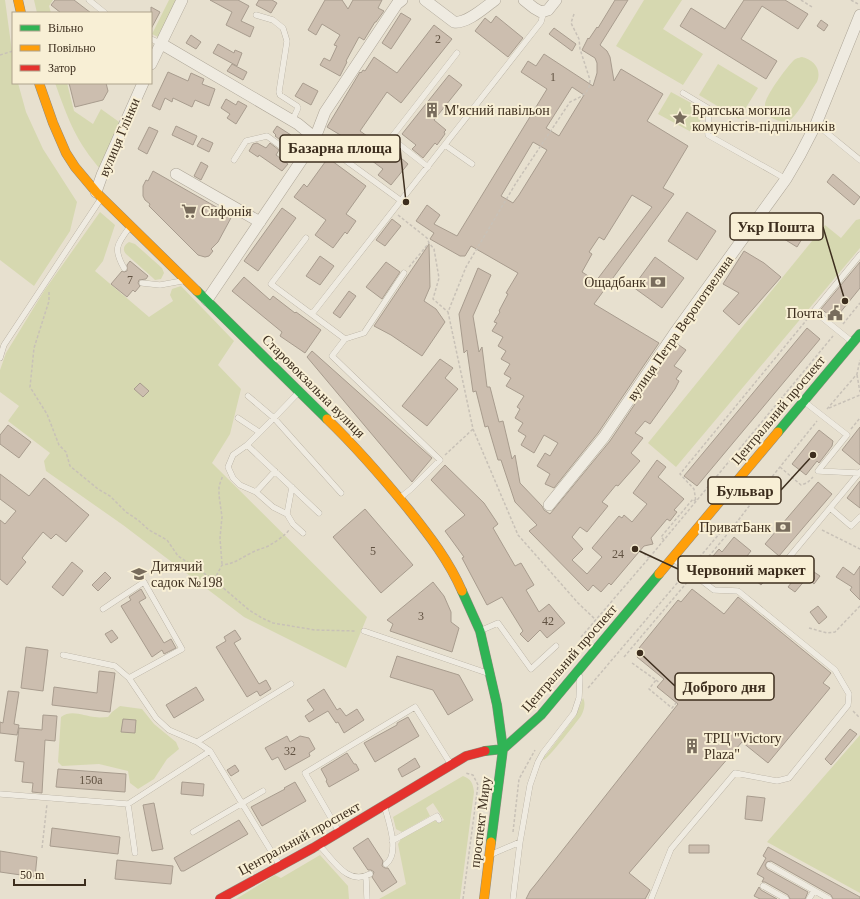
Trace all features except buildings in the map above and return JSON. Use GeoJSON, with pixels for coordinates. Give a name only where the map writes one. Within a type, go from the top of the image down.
{"type":"FeatureCollection","features":[{"type":"Feature","properties":{"kind":"main road"},"geometry":{"type":"LineString","coordinates":[[18,0],[21,12]]}},
{"type":"Feature","properties":{"kind":"main road","name":"Старовокзальна вулиця"},"geometry":{"type":"LineString","coordinates":[[39,84],[53,123],[66,152],[75,167],[99,195],[350,441],[384,479],[431,538],[460,586],[480,631],[491,675],[500,724],[502,749]]}},
{"type":"Feature","properties":{"kind":"main road","name":"Центральний проспект"},"geometry":{"type":"LineString","coordinates":[[220,899],[319,844],[466,756],[483,751],[502,749],[541,715],[860,334]]}},
{"type":"Feature","properties":{"kind":"main road","name":"проспект Миру"},"geometry":{"type":"LineString","coordinates":[[484,899],[502,749]]}},
{"type":"Feature","properties":{"kind":"street"},"geometry":{"type":"LineString","coordinates":[[152,59],[156,41],[182,0]]}},
{"type":"Feature","properties":{"kind":"street"},"geometry":{"type":"LineString","coordinates":[[207,300],[301,161],[315,138],[325,112],[397,4],[402,0]]}},
{"type":"Feature","properties":{"kind":"street"},"geometry":{"type":"LineString","coordinates":[[425,0],[454,22],[466,20],[496,0]]}},
{"type":"Feature","properties":{"kind":"street"},"geometry":{"type":"LineString","coordinates":[[524,0],[541,12],[548,10],[556,0]]}},
{"type":"Feature","properties":{"kind":"street","name":"вулиця Петра Веропотвеляна"},"geometry":{"type":"LineString","coordinates":[[549,505],[604,438],[674,334],[786,179],[816,124],[860,14]]}},
{"type":"Feature","properties":{"kind":"street"},"geometry":{"type":"LineString","coordinates":[[156,41],[292,121],[315,138]]}},
{"type":"Feature","properties":{"kind":"street","name":"вулиця Глінки"},"geometry":{"type":"LineString","coordinates":[[99,195],[102,175],[142,84]]}},
{"type":"Feature","properties":{"kind":"street"},"geometry":{"type":"LineString","coordinates":[[176,174],[260,222]]}},
{"type":"Feature","properties":{"kind":"lane"},"geometry":{"type":"LineString","coordinates":[[89,0],[104,12]]}},
{"type":"Feature","properties":{"kind":"lane"},"geometry":{"type":"LineString","coordinates":[[312,314],[392,210],[428,167],[541,22],[544,11]]}},
{"type":"Feature","properties":{"kind":"lane"},"geometry":{"type":"LineString","coordinates":[[256,15],[273,20],[283,28],[287,41],[279,92],[280,95],[298,108],[292,121]]}},
{"type":"Feature","properties":{"kind":"lane"},"geometry":{"type":"LineString","coordinates":[[428,167],[390,138],[458,53]]}},
{"type":"Feature","properties":{"kind":"lane"},"geometry":{"type":"LineString","coordinates":[[683,93],[708,108],[710,114],[708,134],[786,179]]}},
{"type":"Feature","properties":{"kind":"lane"},"geometry":{"type":"LineString","coordinates":[[816,124],[860,160]]}},
{"type":"Feature","properties":{"kind":"lane"},"geometry":{"type":"LineString","coordinates":[[234,160],[246,141],[267,136],[301,161]]}},
{"type":"Feature","properties":{"kind":"lane"},"geometry":{"type":"LineString","coordinates":[[315,138],[400,200]]}},
{"type":"Feature","properties":{"kind":"lane"},"geometry":{"type":"LineString","coordinates":[[445,145],[472,164]]}},
{"type":"Feature","properties":{"kind":"lane"},"geometry":{"type":"LineString","coordinates":[[0,358],[1,346],[43,286],[99,195]]}},
{"type":"Feature","properties":{"kind":"lane"},"geometry":{"type":"LineString","coordinates":[[124,268],[117,250],[120,241],[131,226]]}},
{"type":"Feature","properties":{"kind":"lane"},"geometry":{"type":"LineString","coordinates":[[306,238],[271,284],[346,339]]}},
{"type":"Feature","properties":{"kind":"lane"},"geometry":{"type":"LineString","coordinates":[[853,342],[814,311],[860,255]]}},
{"type":"Feature","properties":{"kind":"lane"},"geometry":{"type":"LineString","coordinates":[[399,498],[411,489],[440,460],[332,356],[346,339],[364,333],[404,273]]}},
{"type":"Feature","properties":{"kind":"lane"},"geometry":{"type":"LineString","coordinates":[[142,283],[160,285],[187,280]]}},
{"type":"Feature","properties":{"kind":"lane"},"geometry":{"type":"LineString","coordinates":[[300,392],[247,445],[233,455],[228,467],[233,478],[240,485],[256,492],[273,507],[287,514],[293,524],[303,533]]}},
{"type":"Feature","properties":{"kind":"lane"},"geometry":{"type":"LineString","coordinates":[[248,396],[274,418],[341,493]]}},
{"type":"Feature","properties":{"kind":"lane"},"geometry":{"type":"LineString","coordinates":[[804,401],[847,435],[818,471]]}},
{"type":"Feature","properties":{"kind":"lane"},"geometry":{"type":"LineString","coordinates":[[238,418],[259,432]]}},
{"type":"Feature","properties":{"kind":"lane"},"geometry":{"type":"LineString","coordinates":[[247,445],[319,513]]}},
{"type":"Feature","properties":{"kind":"lane"},"geometry":{"type":"LineString","coordinates":[[256,492],[275,471]]}},
{"type":"Feature","properties":{"kind":"lane"},"geometry":{"type":"LineString","coordinates":[[818,471],[860,473]]}},
{"type":"Feature","properties":{"kind":"lane"},"geometry":{"type":"LineString","coordinates":[[786,561],[860,473]]}},
{"type":"Feature","properties":{"kind":"lane"},"geometry":{"type":"LineString","coordinates":[[287,514],[292,487]]}},
{"type":"Feature","properties":{"kind":"lane"},"geometry":{"type":"LineString","coordinates":[[830,508],[852,526],[860,517]]}},
{"type":"Feature","properties":{"kind":"lane"},"geometry":{"type":"LineString","coordinates":[[651,899],[671,849],[735,773],[777,781],[789,778],[848,705],[848,694],[835,670],[738,591],[714,590],[673,558]]}},
{"type":"Feature","properties":{"kind":"lane"},"geometry":{"type":"LineString","coordinates":[[103,609],[144,582],[182,649],[129,678]]}},
{"type":"Feature","properties":{"kind":"lane"},"geometry":{"type":"LineString","coordinates":[[480,631],[498,623],[531,669],[556,646]]}},
{"type":"Feature","properties":{"kind":"lane"},"geometry":{"type":"LineString","coordinates":[[364,631],[491,675]]}},
{"type":"Feature","properties":{"kind":"lane"},"geometry":{"type":"LineString","coordinates":[[63,655],[115,666],[129,678],[156,718],[168,730],[197,742],[210,751],[280,866]]}},
{"type":"Feature","properties":{"kind":"lane"},"geometry":{"type":"LineString","coordinates":[[513,899],[528,792],[538,762],[543,753],[572,716],[576,708],[579,698],[580,668]]}},
{"type":"Feature","properties":{"kind":"lane"},"geometry":{"type":"LineString","coordinates":[[197,742],[291,684]]}},
{"type":"Feature","properties":{"kind":"lane"},"geometry":{"type":"LineString","coordinates":[[339,832],[305,773],[415,707],[451,765]]}},
{"type":"Feature","properties":{"kind":"lane"},"geometry":{"type":"LineString","coordinates":[[0,794],[128,804],[210,751]]}},
{"type":"Feature","properties":{"kind":"lane"},"geometry":{"type":"LineString","coordinates":[[193,832],[263,791]]}},
{"type":"Feature","properties":{"kind":"lane"},"geometry":{"type":"LineString","coordinates":[[128,804],[135,853]]}},
{"type":"Feature","properties":{"kind":"lane"},"geometry":{"type":"LineString","coordinates":[[384,805],[392,841],[392,856],[386,864]]}},
{"type":"Feature","properties":{"kind":"lane"},"geometry":{"type":"LineString","coordinates":[[392,841],[437,816],[439,820]]}},
{"type":"Feature","properties":{"kind":"lane"},"geometry":{"type":"LineString","coordinates":[[490,854],[520,842]]}},
{"type":"Feature","properties":{"kind":"lane"},"geometry":{"type":"LineString","coordinates":[[319,844],[342,871],[356,878],[363,878],[368,875],[367,899]]}},
{"type":"Feature","properties":{"kind":"lane"},"geometry":{"type":"LineString","coordinates":[[769,866],[829,899]]}},
{"type":"Feature","properties":{"kind":"lane"},"geometry":{"type":"LineString","coordinates":[[763,886],[786,899]]}},
{"type":"Feature","properties":{"kind":"lane"},"geometry":{"type":"LineString","coordinates":[[809,899],[814,891]]}},
{"type":"Feature","properties":{"kind":"path"},"geometry":{"type":"LineString","coordinates":[[800,0],[812,7]]}},
{"type":"Feature","properties":{"kind":"path"},"geometry":{"type":"LineString","coordinates":[[851,0],[860,6]]}},
{"type":"Feature","properties":{"kind":"path"},"geometry":{"type":"LineString","coordinates":[[574,14],[571,24],[579,39],[580,49],[590,80],[590,86],[585,94],[570,102],[516,183],[466,267],[448,312],[473,429],[518,535],[578,603],[596,620]]}},
{"type":"Feature","properties":{"kind":"path"},"geometry":{"type":"LineString","coordinates":[[0,55],[12,51]]}},
{"type":"Feature","properties":{"kind":"path"},"geometry":{"type":"LineString","coordinates":[[392,210],[427,238],[434,249],[438,278],[433,299],[448,312]]}},
{"type":"Feature","properties":{"kind":"path"},"geometry":{"type":"LineString","coordinates":[[404,273],[429,243]]}},
{"type":"Feature","properties":{"kind":"path"},"geometry":{"type":"LineString","coordinates":[[43,286],[47,288],[50,294],[34,348],[30,387],[47,414],[59,445],[66,452],[70,466],[98,489],[110,496],[126,512],[149,530],[167,540],[178,556],[214,580],[249,610],[273,623],[315,630],[364,631]]}},
{"type":"Feature","properties":{"kind":"path"},"geometry":{"type":"LineString","coordinates":[[581,637],[696,502],[860,303]]}},
{"type":"Feature","properties":{"kind":"path"},"geometry":{"type":"LineString","coordinates":[[696,502],[694,489],[680,474],[814,311]]}},
{"type":"Feature","properties":{"kind":"path"},"geometry":{"type":"LineString","coordinates":[[828,409],[860,394],[857,374],[860,360]]}},
{"type":"Feature","properties":{"kind":"path"},"geometry":{"type":"LineString","coordinates":[[701,565],[857,374]]}},
{"type":"Feature","properties":{"kind":"path"},"geometry":{"type":"LineString","coordinates":[[847,435],[860,418]]}},
{"type":"Feature","properties":{"kind":"path"},"geometry":{"type":"LineString","coordinates":[[440,460],[473,429]]}},
{"type":"Feature","properties":{"kind":"path"},"geometry":{"type":"LineString","coordinates":[[214,580],[222,565],[220,538],[222,516],[219,486],[222,476],[228,467]]}},
{"type":"Feature","properties":{"kind":"path"},"geometry":{"type":"LineString","coordinates":[[780,467],[801,485],[807,483],[818,471]]}},
{"type":"Feature","properties":{"kind":"path"},"geometry":{"type":"LineString","coordinates":[[664,540],[661,537],[684,509],[693,499],[696,502]]}},
{"type":"Feature","properties":{"kind":"path"},"geometry":{"type":"LineString","coordinates":[[222,565],[230,564],[252,552],[268,547],[286,534],[293,524]]}},
{"type":"Feature","properties":{"kind":"path"},"geometry":{"type":"LineString","coordinates":[[815,526],[860,549]]}},
{"type":"Feature","properties":{"kind":"path"},"geometry":{"type":"LineString","coordinates":[[579,698],[725,527],[730,531]]}},
{"type":"Feature","properties":{"kind":"path"},"geometry":{"type":"LineString","coordinates":[[640,550],[649,558]]}},
{"type":"Feature","properties":{"kind":"path"},"geometry":{"type":"LineString","coordinates":[[624,657],[694,574]]}},
{"type":"Feature","properties":{"kind":"path"},"geometry":{"type":"LineString","coordinates":[[809,628],[827,633],[835,632],[860,606]]}},
{"type":"Feature","properties":{"kind":"path"},"geometry":{"type":"LineString","coordinates":[[632,663],[660,683]]}},
{"type":"Feature","properties":{"kind":"path"},"geometry":{"type":"LineString","coordinates":[[656,680],[649,690],[672,708],[676,703]]}},
{"type":"Feature","properties":{"kind":"path"},"geometry":{"type":"LineString","coordinates":[[848,705],[860,718]]}},
{"type":"Feature","properties":{"kind":"path"},"geometry":{"type":"LineString","coordinates":[[512,845],[519,779],[535,751]]}},
{"type":"Feature","properties":{"kind":"path"},"geometry":{"type":"LineString","coordinates":[[463,899],[478,785],[473,775],[465,773]]}},
{"type":"Feature","properties":{"kind":"path"},"geometry":{"type":"LineString","coordinates":[[42,848],[48,798]]}},
{"type":"Feature","properties":{"kind":"green space"},"geometry":{"type":"Polygon","coordinates":[[[0,0],[5,0],[12,52],[12,84],[18,84],[26,112],[43,149],[77,202],[70,231],[34,286],[0,260],[0,0]]]}},
{"type":"Feature","properties":{"kind":"green space"},"geometry":{"type":"Polygon","coordinates":[[[34,0],[53,0],[49,6],[51,12],[37,12],[34,0]]]}},
{"type":"Feature","properties":{"kind":"green space"},"geometry":{"type":"Polygon","coordinates":[[[169,0],[179,0],[160,38],[152,34],[169,0]]]}},
{"type":"Feature","properties":{"kind":"green space"},"geometry":{"type":"Polygon","coordinates":[[[644,0],[682,0],[663,29],[703,54],[683,85],[616,46],[644,0]]]}},
{"type":"Feature","properties":{"kind":"green space"},"geometry":{"type":"Polygon","coordinates":[[[802,57],[810,60],[818,69],[817,82],[793,118],[786,121],[774,119],[766,111],[766,101],[790,64],[795,59],[802,57]]]}},
{"type":"Feature","properties":{"kind":"green space"},"geometry":{"type":"Polygon","coordinates":[[[718,64],[758,88],[739,119],[699,95],[718,64]]]}},
{"type":"Feature","properties":{"kind":"green space"},"geometry":{"type":"Polygon","coordinates":[[[55,84],[67,84],[74,111],[93,124],[101,109],[122,124],[102,171],[79,140],[64,108],[55,84]]]}},
{"type":"Feature","properties":{"kind":"green space"},"geometry":{"type":"Polygon","coordinates":[[[671,92],[706,111],[693,133],[658,114],[671,92]]]}},
{"type":"Feature","properties":{"kind":"green space"},"geometry":{"type":"Polygon","coordinates":[[[100,212],[115,225],[103,261],[95,271],[149,317],[173,301],[170,295],[172,289],[181,286],[234,341],[218,365],[241,389],[230,434],[212,463],[367,617],[346,668],[244,617],[123,525],[46,471],[44,461],[50,453],[8,421],[19,406],[0,392],[0,370],[6,353],[44,291],[100,212]]]}},
{"type":"Feature","properties":{"kind":"green space"},"geometry":{"type":"Polygon","coordinates":[[[860,219],[860,248],[676,467],[648,443],[825,225],[841,238],[856,220],[860,219]]]}},
{"type":"Feature","properties":{"kind":"green space"},"geometry":{"type":"Polygon","coordinates":[[[129,242],[135,244],[162,268],[164,273],[161,279],[155,280],[126,254],[124,247],[129,242]]]}},
{"type":"Feature","properties":{"kind":"green space"},"geometry":{"type":"Polygon","coordinates":[[[583,698],[584,707],[581,716],[544,760],[543,759],[575,717],[583,698]]]}},
{"type":"Feature","properties":{"kind":"green space"},"geometry":{"type":"Polygon","coordinates":[[[120,706],[142,709],[154,724],[176,742],[179,749],[167,759],[154,779],[138,789],[130,783],[128,771],[99,764],[62,766],[58,762],[61,717],[69,713],[73,713],[97,717],[108,717],[120,706]]]}},
{"type":"Feature","properties":{"kind":"green space"},"geometry":{"type":"Polygon","coordinates":[[[860,735],[860,893],[767,842],[860,735]]]}},
{"type":"Feature","properties":{"kind":"green space"},"geometry":{"type":"Polygon","coordinates":[[[463,776],[468,778],[471,782],[474,792],[460,899],[379,899],[406,884],[398,844],[401,839],[434,820],[439,823],[444,820],[433,803],[426,808],[430,816],[402,832],[396,829],[393,817],[463,776]]]}},
{"type":"Feature","properties":{"kind":"green space"},"geometry":{"type":"Polygon","coordinates":[[[320,855],[348,886],[349,899],[236,899],[275,875],[281,878],[320,855]]]}},
{"type":"Feature","properties":{"kind":"traffic: fast"},"geometry":{"type":"LineString","coordinates":[[197,291],[327,419]]}},
{"type":"Feature","properties":{"kind":"traffic: fast"},"geometry":{"type":"LineString","coordinates":[[778,432],[860,334]]}},
{"type":"Feature","properties":{"kind":"traffic: fast"},"geometry":{"type":"LineString","coordinates":[[485,751],[503,749],[541,715],[659,574]]}},
{"type":"Feature","properties":{"kind":"traffic: fast"},"geometry":{"type":"LineString","coordinates":[[462,591],[480,631],[497,705],[503,749],[491,842]]}},
{"type":"Feature","properties":{"kind":"traffic: slow"},"geometry":{"type":"LineString","coordinates":[[18,0],[21,12]]}},
{"type":"Feature","properties":{"kind":"traffic: slow"},"geometry":{"type":"LineString","coordinates":[[39,84],[53,123],[66,153],[75,167],[96,192],[197,291]]}},
{"type":"Feature","properties":{"kind":"traffic: slow"},"geometry":{"type":"LineString","coordinates":[[327,419],[369,463],[416,519],[445,559],[462,591]]}},
{"type":"Feature","properties":{"kind":"traffic: slow"},"geometry":{"type":"LineString","coordinates":[[659,574],[778,432]]}},
{"type":"Feature","properties":{"kind":"traffic: slow"},"geometry":{"type":"LineString","coordinates":[[484,899],[491,842]]}},
{"type":"Feature","properties":{"kind":"traffic: jam"},"geometry":{"type":"LineString","coordinates":[[220,899],[313,848],[466,756],[485,751]]}},
{"type":"Feature","properties":{"kind":"place","name":"М'ясний павільон"},"geometry":{"type":"Point","coordinates":[432,110]}},
{"type":"Feature","properties":{"kind":"place","name":"Братська могила комуністів-підпільників"},"geometry":{"type":"Point","coordinates":[680,118]}},
{"type":"Feature","properties":{"kind":"place","name":"Базарна площа"},"geometry":{"type":"Point","coordinates":[406,202]}},
{"type":"Feature","properties":{"kind":"place","name":"Сифонія"},"geometry":{"type":"Point","coordinates":[189,211]}},
{"type":"Feature","properties":{"kind":"place","name":"Ощадбанк"},"geometry":{"type":"Point","coordinates":[658,282]}},
{"type":"Feature","properties":{"kind":"place","name":"Укр Пошта"},"geometry":{"type":"Point","coordinates":[845,301]}},
{"type":"Feature","properties":{"kind":"place","name":"Почта"},"geometry":{"type":"Point","coordinates":[835,313]}},
{"type":"Feature","properties":{"kind":"place","name":"Бульвар"},"geometry":{"type":"Point","coordinates":[813,455]}},
{"type":"Feature","properties":{"kind":"place","name":"ПриватБанк"},"geometry":{"type":"Point","coordinates":[783,527]}},
{"type":"Feature","properties":{"kind":"place","name":"Червоний маркет"},"geometry":{"type":"Point","coordinates":[635,549]}},
{"type":"Feature","properties":{"kind":"place","name":"Дитячий садок №198"},"geometry":{"type":"Point","coordinates":[139,574]}},
{"type":"Feature","properties":{"kind":"place","name":"Доброго дня"},"geometry":{"type":"Point","coordinates":[640,653]}},
{"type":"Feature","properties":{"kind":"place","name":"ТРЦ \"Victory Plaza\""},"geometry":{"type":"Point","coordinates":[692,746]}}]}
